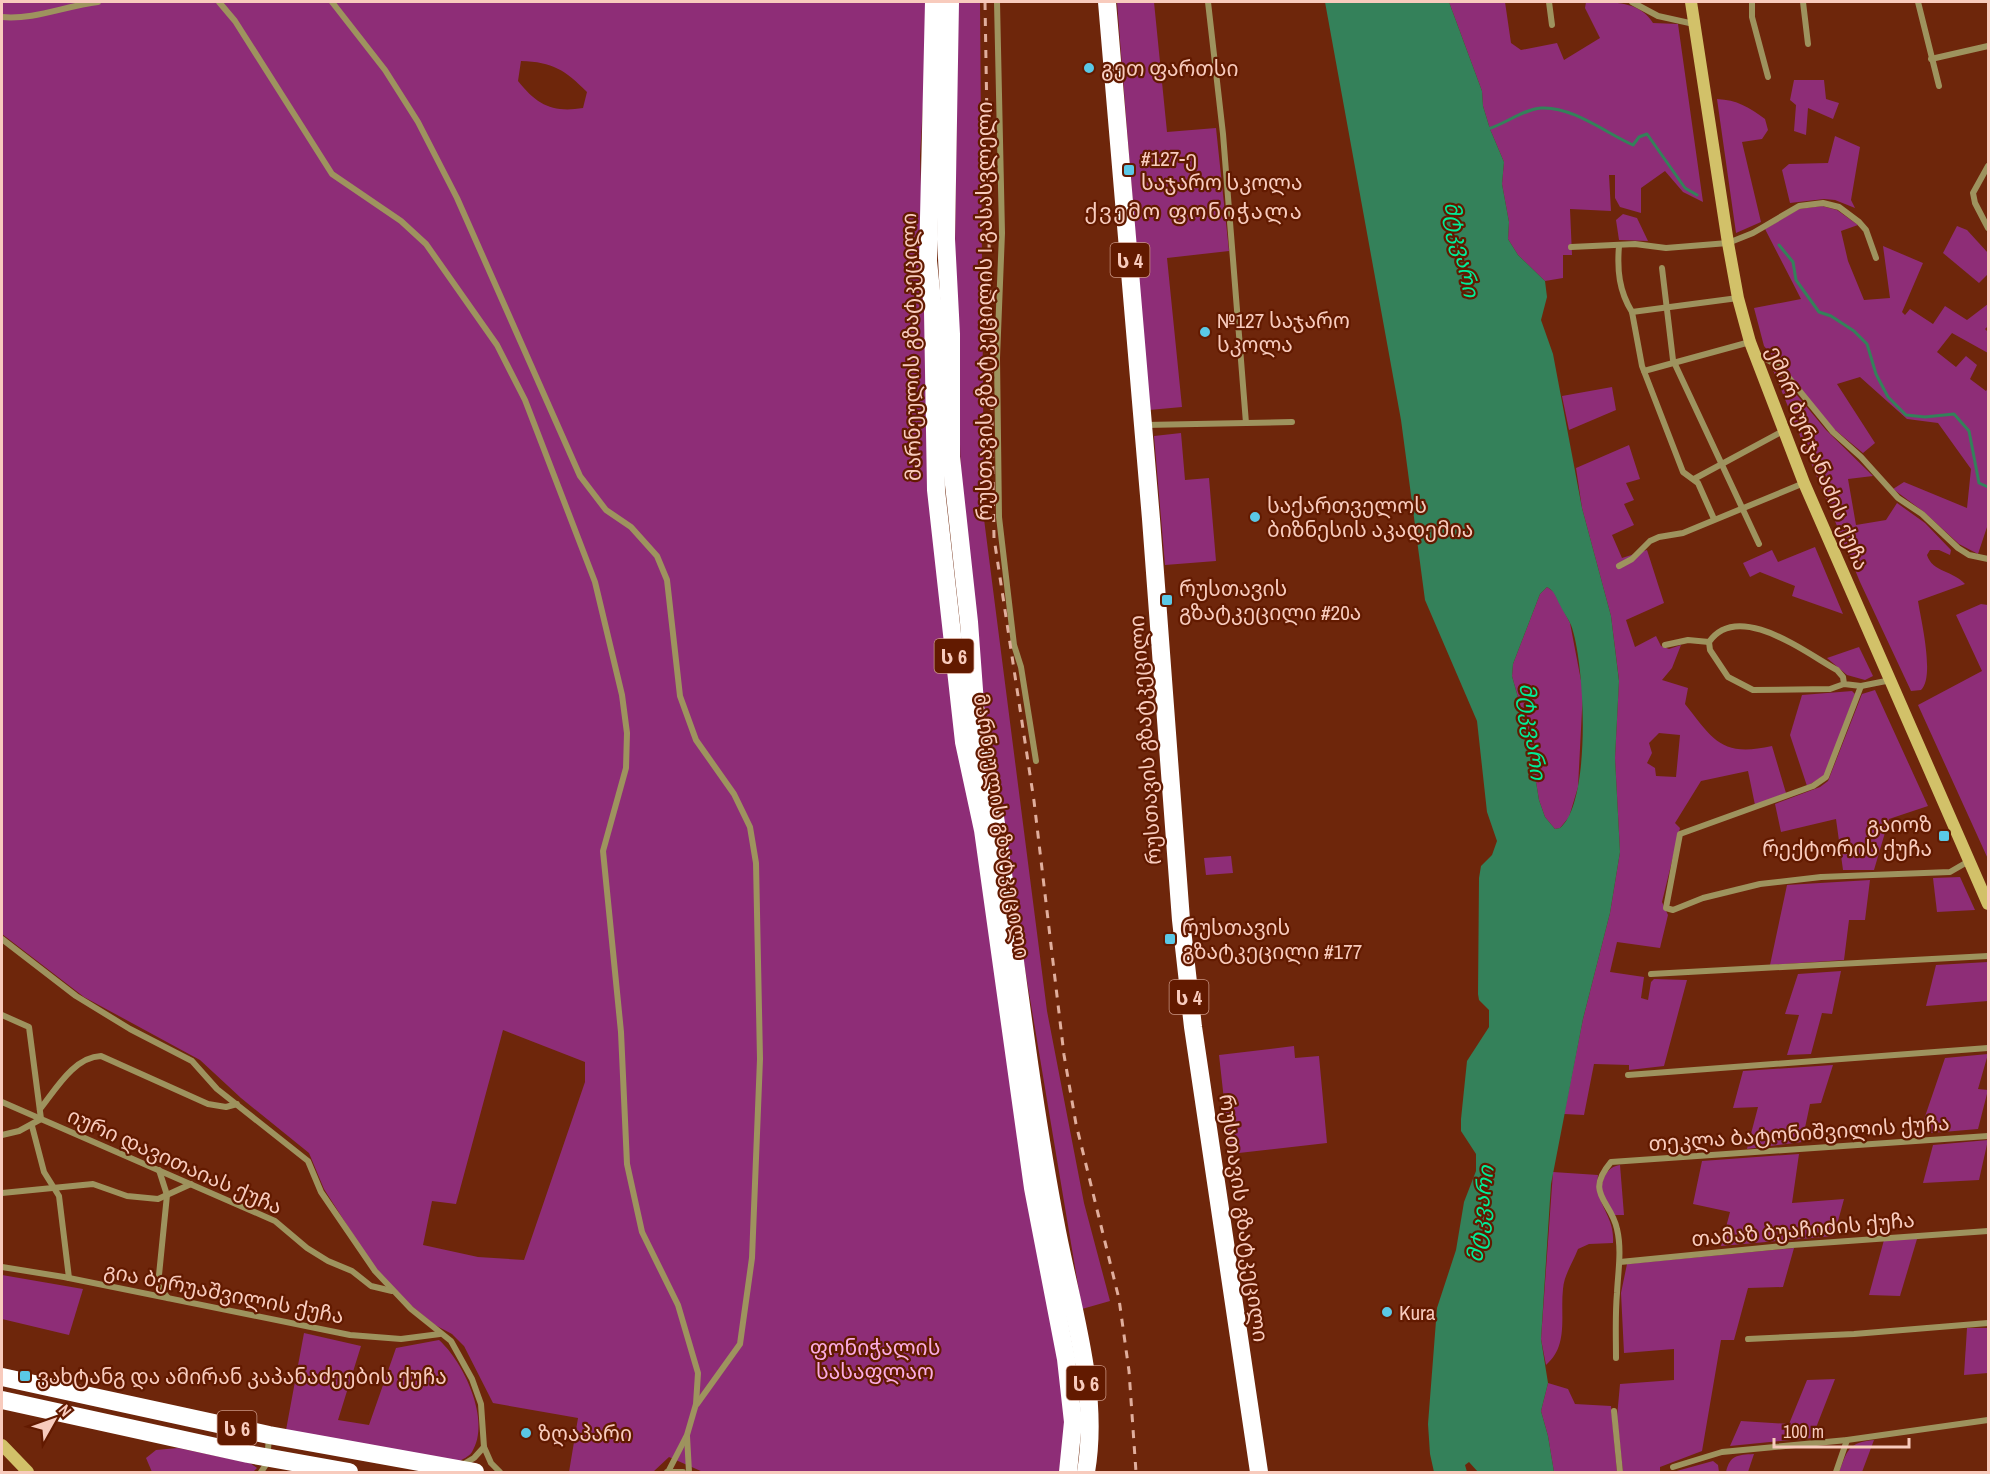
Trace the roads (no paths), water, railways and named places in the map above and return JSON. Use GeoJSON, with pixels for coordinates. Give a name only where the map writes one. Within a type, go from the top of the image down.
{"type":"FeatureCollection","features":[{"type":"Feature","properties":{"kind":"highway","name":"მარნეულის გზატკეცილი"},"geometry":{"type":"LineString","coordinates":[[934,2],[928,261],[933,311],[936,490],[964,742],[983,830],[1045,1208],[1066,1359],[1073,1422],[1068,1473]]}},
{"type":"Feature","properties":{"kind":"highway","name":"მარნეულის გზატკეცილი"},"geometry":{"type":"LineString","coordinates":[[950,2],[946,239],[951,334],[954,496],[980,745],[995,817],[1041,1186]]}},
{"type":"Feature","properties":{"kind":"highway","name":"რუსთავის გზატკეცილი"},"geometry":{"type":"LineString","coordinates":[[1107,2],[1189,992],[1259,1473]]}},
{"type":"Feature","properties":{"kind":"highway","name":"მარნეულის გზატკეცილი"},"geometry":{"type":"LineString","coordinates":[[1045,1208],[1072,1294],[1087,1389],[1089,1418],[1086,1473]]}},
{"type":"Feature","properties":{"kind":"highway","name":"ს 6"},"geometry":{"type":"LineString","coordinates":[[2,1377],[269,1435],[475,1473]]}},
{"type":"Feature","properties":{"kind":"highway","name":"ს 6"},"geometry":{"type":"LineString","coordinates":[[2,1400],[264,1465],[350,1473]]}},
{"type":"Feature","properties":{"kind":"street"},"geometry":{"type":"LineString","coordinates":[[2,17],[23,19],[70,5],[98,2]]}},
{"type":"Feature","properties":{"kind":"street"},"geometry":{"type":"LineString","coordinates":[[219,2],[235,21],[332,174],[401,220],[426,244],[496,345],[525,400],[595,582],[622,696],[627,733],[626,768],[603,851],[621,1032],[627,1164],[642,1232],[678,1305],[698,1373],[696,1404],[687,1435],[668,1472],[683,1473]]}},
{"type":"Feature","properties":{"kind":"street"},"geometry":{"type":"LineString","coordinates":[[332,2],[385,70],[418,122],[457,198],[579,476],[606,510],[631,527],[657,556],[667,580],[680,696],[696,740],[734,794],[750,827],[756,863],[760,1059],[752,1258],[740,1344],[696,1404]]}},
{"type":"Feature","properties":{"kind":"street","name":"რუსთავის გზატკეცილის I გასასვლელი"},"geometry":{"type":"LineString","coordinates":[[997,2],[1002,233],[997,358],[999,518],[1014,645],[1021,667],[1036,761]]}},
{"type":"Feature","properties":{"kind":"street"},"geometry":{"type":"LineString","coordinates":[[1208,2],[1224,134],[1246,423]]}},
{"type":"Feature","properties":{"kind":"street"},"geometry":{"type":"LineString","coordinates":[[1549,2],[1552,25]]}},
{"type":"Feature","properties":{"kind":"street"},"geometry":{"type":"LineString","coordinates":[[1632,2],[1658,16],[1694,24]]}},
{"type":"Feature","properties":{"kind":"street","name":"ემირ ბურჯანაძის ქუჩა"},"geometry":{"type":"LineString","coordinates":[[1691,2],[1728,243],[1738,298],[1752,348],[1804,483],[1989,904]]}},
{"type":"Feature","properties":{"kind":"street"},"geometry":{"type":"LineString","coordinates":[[1752,2],[1755,34],[1768,77]]}},
{"type":"Feature","properties":{"kind":"street"},"geometry":{"type":"LineString","coordinates":[[1803,2],[1809,44]]}},
{"type":"Feature","properties":{"kind":"street"},"geometry":{"type":"LineString","coordinates":[[1918,2],[1939,86]]}},
{"type":"Feature","properties":{"kind":"street"},"geometry":{"type":"LineString","coordinates":[[1931,59],[1989,46]]}},
{"type":"Feature","properties":{"kind":"street"},"geometry":{"type":"LineString","coordinates":[[1989,166],[1974,194],[1975,203],[1989,228]]}},
{"type":"Feature","properties":{"kind":"street"},"geometry":{"type":"LineString","coordinates":[[1571,247],[1642,244],[1666,248],[1728,243],[1753,233],[1799,206],[1823,203],[1839,207],[1859,222],[1866,230],[1876,258]]}},
{"type":"Feature","properties":{"kind":"street"},"geometry":{"type":"LineString","coordinates":[[1619,246],[1618,274],[1626,303],[1632,312],[1644,371],[1683,472],[1694,479],[1714,519]]}},
{"type":"Feature","properties":{"kind":"street"},"geometry":{"type":"LineString","coordinates":[[1662,268],[1670,349],[1674,363],[1759,544]]}},
{"type":"Feature","properties":{"kind":"street"},"geometry":{"type":"LineString","coordinates":[[1632,312],[1738,298]]}},
{"type":"Feature","properties":{"kind":"street"},"geometry":{"type":"LineString","coordinates":[[1644,371],[1752,348],[1780,367],[1833,432],[1861,457],[1898,498],[1922,514],[1958,548],[1969,555],[1989,558]]}},
{"type":"Feature","properties":{"kind":"street"},"geometry":{"type":"LineString","coordinates":[[1143,425],[1292,422]]}},
{"type":"Feature","properties":{"kind":"street"},"geometry":{"type":"LineString","coordinates":[[1694,479],[1783,431]]}},
{"type":"Feature","properties":{"kind":"street"},"geometry":{"type":"LineString","coordinates":[[1619,566],[1632,560],[1650,541],[1683,533],[1741,506],[1804,483]]}},
{"type":"Feature","properties":{"kind":"street"},"geometry":{"type":"LineString","coordinates":[[1709,642],[1720,631],[1735,626],[1751,626],[1765,630],[1837,670],[1843,677],[1844,684]]}},
{"type":"Feature","properties":{"kind":"street"},"geometry":{"type":"LineString","coordinates":[[1665,645],[1688,640],[1709,642]]}},
{"type":"Feature","properties":{"kind":"street"},"geometry":{"type":"LineString","coordinates":[[1709,642],[1710,650],[1728,677],[1753,690],[1830,689],[1844,684],[1861,687],[1891,680]]}},
{"type":"Feature","properties":{"kind":"street"},"geometry":{"type":"LineString","coordinates":[[1861,687],[1826,777],[1813,786],[1680,834],[1666,900],[1669,910],[1760,884],[1821,877],[1950,872],[1970,861]]}},
{"type":"Feature","properties":{"kind":"street"},"geometry":{"type":"LineString","coordinates":[[2,939],[76,996],[129,1029],[192,1061],[217,1089],[308,1161],[321,1192],[375,1271],[392,1292],[450,1341],[472,1379],[481,1404],[484,1447],[491,1463],[500,1473]]}},
{"type":"Feature","properties":{"kind":"street"},"geometry":{"type":"LineString","coordinates":[[1651,974],[1989,956]]}},
{"type":"Feature","properties":{"kind":"street"},"geometry":{"type":"LineString","coordinates":[[2,1015],[29,1027],[41,1119],[32,1126],[2,1135]]}},
{"type":"Feature","properties":{"kind":"street"},"geometry":{"type":"LineString","coordinates":[[1628,1075],[1989,1048]]}},
{"type":"Feature","properties":{"kind":"street"},"geometry":{"type":"LineString","coordinates":[[40,1109],[74,1068],[91,1056],[102,1056],[208,1104],[226,1107],[237,1104]]}},
{"type":"Feature","properties":{"kind":"street","name":"იური დავითაიას ქუჩა"},"geometry":{"type":"LineString","coordinates":[[2,1102],[275,1221],[307,1248],[328,1261],[352,1271],[370,1286],[392,1292]]}},
{"type":"Feature","properties":{"kind":"street"},"geometry":{"type":"LineString","coordinates":[[32,1126],[52,1188],[58,1196],[69,1278]]}},
{"type":"Feature","properties":{"kind":"street","name":"თეკლა ბატონიშვილის ქუჩა"},"geometry":{"type":"LineString","coordinates":[[1620,1262],[1617,1227],[1599,1193],[1602,1176],[1611,1162],[1989,1136]]}},
{"type":"Feature","properties":{"kind":"street"},"geometry":{"type":"LineString","coordinates":[[159,1170],[167,1195],[158,1285],[168,1299]]}},
{"type":"Feature","properties":{"kind":"street"},"geometry":{"type":"LineString","coordinates":[[2,1193],[93,1184],[145,1200],[158,1199],[191,1184]]}},
{"type":"Feature","properties":{"kind":"street","name":"თამაზ ბუაჩიძის ქუჩა"},"geometry":{"type":"LineString","coordinates":[[1620,1262],[1792,1245],[1989,1231]]}},
{"type":"Feature","properties":{"kind":"street"},"geometry":{"type":"LineString","coordinates":[[1616,1358],[1615,1329],[1620,1262]]}},
{"type":"Feature","properties":{"kind":"street","name":"გია ბერუაშვილის ქუჩა"},"geometry":{"type":"LineString","coordinates":[[2,1267],[69,1278],[350,1335],[401,1339],[440,1334]]}},
{"type":"Feature","properties":{"kind":"street"},"geometry":{"type":"LineString","coordinates":[[1748,1339],[1854,1334],[1989,1323]]}},
{"type":"Feature","properties":{"kind":"street"},"geometry":{"type":"LineString","coordinates":[[1614,1412],[1620,1473]]}},
{"type":"Feature","properties":{"kind":"street"},"geometry":{"type":"LineString","coordinates":[[1673,1467],[1722,1452],[1847,1440],[1989,1420]]}},
{"type":"Feature","properties":{"kind":"street"},"geometry":{"type":"LineString","coordinates":[[264,1465],[269,1435]]}},
{"type":"Feature","properties":{"kind":"street"},"geometry":{"type":"LineString","coordinates":[[687,1435],[689,1473]]}},
{"type":"Feature","properties":{"kind":"street"},"geometry":{"type":"LineString","coordinates":[[1836,1473],[1847,1440]]}},
{"type":"Feature","properties":{"kind":"street"},"geometry":{"type":"LineString","coordinates":[[2,1445],[28,1473]]}},
{"type":"Feature","properties":{"kind":"street"},"geometry":{"type":"LineString","coordinates":[[456,1469],[474,1458],[484,1447]]}},
{"type":"Feature","properties":{"kind":"water","name":"მტკვარი"},"geometry":{"type":"Polygon","coordinates":[[[1325,2],[1449,2],[1482,91],[1483,106],[1490,129],[1504,162],[1502,184],[1509,222],[1508,239],[1518,255],[1545,281],[1547,297],[1541,320],[1553,354],[1582,508],[1611,616],[1619,681],[1615,758],[1620,852],[1610,913],[1583,1019],[1551,1184],[1541,1339],[1548,1383],[1541,1411],[1554,1472],[1478,1472],[1469,1462],[1465,1465],[1467,1472],[1434,1472],[1430,1454],[1428,1424],[1437,1308],[1456,1250],[1464,1202],[1476,1171],[1476,1154],[1461,1131],[1461,1119],[1467,1061],[1489,1027],[1489,1010],[1479,1000],[1478,994],[1479,878],[1481,866],[1492,855],[1497,841],[1487,812],[1477,721],[1425,600],[1401,420],[1325,2]],[[1547,587],[1540,594],[1513,664],[1512,676],[1528,733],[1539,800],[1545,817],[1555,829],[1560,828],[1570,813],[1577,791],[1583,731],[1580,669],[1576,643],[1571,625],[1547,587]]]}},
{"type":"Feature","properties":{"kind":"waterway"},"geometry":{"type":"LineString","coordinates":[[1488,129],[1528,111],[1541,108],[1565,111],[1633,145],[1639,137],[1647,134],[1685,188],[1697,195]]}},
{"type":"Feature","properties":{"kind":"waterway"},"geometry":{"type":"LineString","coordinates":[[1779,245],[1793,262],[1796,280],[1819,312],[1831,316],[1854,331],[1867,344],[1876,374],[1888,397],[1906,415],[1925,417],[1954,414],[1969,431],[1979,483],[1988,487]]}},
{"type":"Feature","properties":{"kind":"railway"},"geometry":{"type":"LineString","coordinates":[[985,2],[994,538],[1034,801],[1064,1055],[1076,1124],[1119,1299],[1129,1371],[1136,1472]]}},
{"type":"Feature","properties":{"kind":"place","name":"გეთ ფართსი"},"geometry":{"type":"Point","coordinates":[1089,68]}},
{"type":"Feature","properties":{"kind":"place","name":"#127-ე საჯარო სკოლა"},"geometry":{"type":"Point","coordinates":[1129,170]}},
{"type":"Feature","properties":{"kind":"place","name":"№127 საჯარო სკოლა"},"geometry":{"type":"Point","coordinates":[1205,332]}},
{"type":"Feature","properties":{"kind":"place","name":"საქართველოს ბიზნესის აკადემია"},"geometry":{"type":"Point","coordinates":[1255,517]}},
{"type":"Feature","properties":{"kind":"place","name":"რუსთავის გზატკეცილი #20ა"},"geometry":{"type":"Point","coordinates":[1167,600]}},
{"type":"Feature","properties":{"kind":"place","name":"გაიოზ რექტორის ქუჩა"},"geometry":{"type":"Point","coordinates":[1944,836]}},
{"type":"Feature","properties":{"kind":"place","name":"რუსთავის გზატკეცილი #177"},"geometry":{"type":"Point","coordinates":[1170,939]}},
{"type":"Feature","properties":{"kind":"place","name":"Kura"},"geometry":{"type":"Point","coordinates":[1387,1312]}},
{"type":"Feature","properties":{"kind":"place","name":"ვახტანგ და ამირან კაპანაძეების ქუჩა"},"geometry":{"type":"Point","coordinates":[25,1376]}},
{"type":"Feature","properties":{"kind":"place","name":"ზღაპარი"},"geometry":{"type":"Point","coordinates":[526,1433]}},
{"type":"Feature","properties":{"kind":"district","name":"ქვემო ფონიჭალა"},"geometry":{"type":"Point","coordinates":[1194,211]}},
{"type":"Feature","properties":{"kind":"park label","name":"ფონიჭალის სასაფლაო"},"geometry":{"type":"Point","coordinates":[875,1359]}}]}
